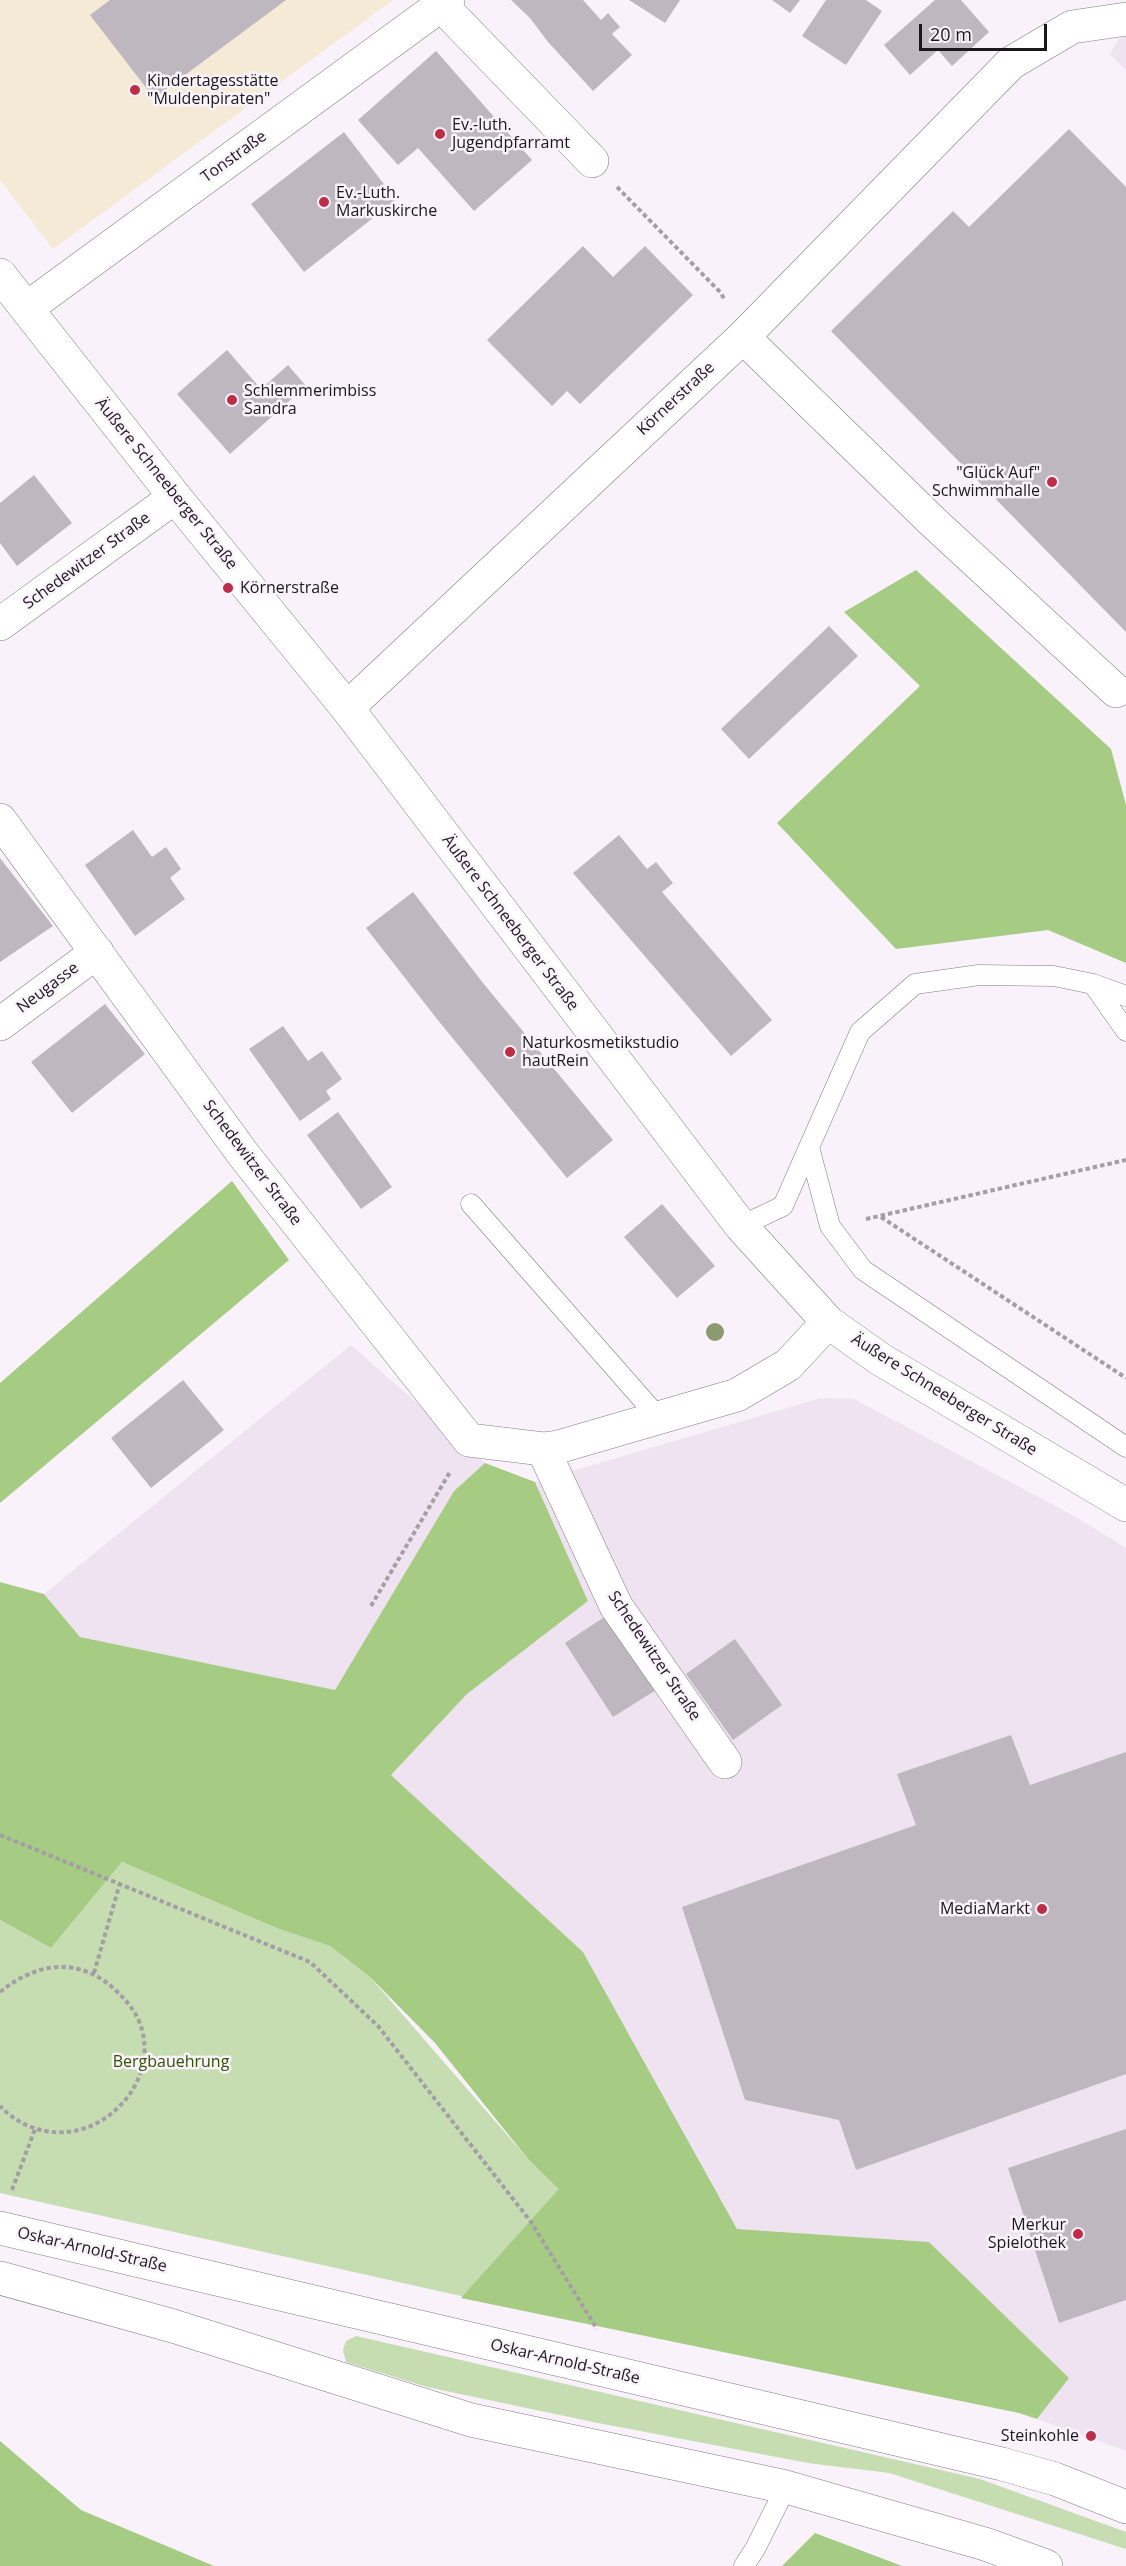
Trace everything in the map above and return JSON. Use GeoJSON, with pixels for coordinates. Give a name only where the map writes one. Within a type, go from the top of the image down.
{"type":"FeatureCollection","features":[{"type":"Feature","properties":{"kind":"street","name":"Tonstraße"},"geometry":{"type":"LineString","coordinates":[[27,308],[444,2],[592,161]]}},
{"type":"Feature","properties":{"kind":"street","name":"Körnerstraße"},"geometry":{"type":"LineString","coordinates":[[347,708],[743,337],[1011,63],[1072,27],[1126,19]]}},
{"type":"Feature","properties":{"kind":"street","name":"Äußere Schneeberger Straße"},"geometry":{"type":"LineString","coordinates":[[0,275],[175,497],[347,708],[741,1226],[828,1322],[880,1359],[1126,1505]]}},
{"type":"Feature","properties":{"kind":"street"},"geometry":{"type":"LineString","coordinates":[[743,337],[932,521],[1116,691]]}},
{"type":"Feature","properties":{"kind":"street","name":"Schedewitzer Straße"},"geometry":{"type":"LineString","coordinates":[[0,624],[175,497]]}},
{"type":"Feature","properties":{"kind":"street","name":"Schedewitzer Straße"},"geometry":{"type":"LineString","coordinates":[[0,820],[243,1154],[469,1440]]}},
{"type":"Feature","properties":{"kind":"street","name":"Neugasse"},"geometry":{"type":"LineString","coordinates":[[0,1024],[97,952]]}},
{"type":"Feature","properties":{"kind":"street"},"geometry":{"type":"LineString","coordinates":[[469,1440],[543,1449],[558,1447],[737,1395],[788,1365],[828,1322]]}},
{"type":"Feature","properties":{"kind":"street","name":"Schedewitzer Straße"},"geometry":{"type":"LineString","coordinates":[[543,1449],[616,1606],[725,1762]]}},
{"type":"Feature","properties":{"kind":"street","name":"Oskar-Arnold-Straße"},"geometry":{"type":"LineString","coordinates":[[0,2228],[1002,2464],[1055,2479],[1126,2507]]}},
{"type":"Feature","properties":{"kind":"street"},"geometry":{"type":"LineString","coordinates":[[0,2278],[173,2326],[471,2420],[786,2487],[985,2544],[1046,2566]]}},
{"type":"Feature","properties":{"kind":"lane"},"geometry":{"type":"LineString","coordinates":[[741,1226],[783,1206],[860,1032],[915,984],[979,975],[1054,976],[1093,984],[1126,996]]}},
{"type":"Feature","properties":{"kind":"lane"},"geometry":{"type":"LineString","coordinates":[[1093,984],[1126,1031]]}},
{"type":"Feature","properties":{"kind":"lane"},"geometry":{"type":"LineString","coordinates":[[809,1147],[830,1226],[863,1270],[1126,1447]]}},
{"type":"Feature","properties":{"kind":"lane"},"geometry":{"type":"LineString","coordinates":[[471,1204],[658,1417]]}},
{"type":"Feature","properties":{"kind":"lane"},"geometry":{"type":"LineString","coordinates":[[744,2566],[786,2487]]}},
{"type":"Feature","properties":{"kind":"path"},"geometry":{"type":"LineString","coordinates":[[592,161],[721,293],[743,337]]}},
{"type":"Feature","properties":{"kind":"path"},"geometry":{"type":"LineString","coordinates":[[830,1226],[1126,1160]]}},
{"type":"Feature","properties":{"kind":"path"},"geometry":{"type":"LineString","coordinates":[[881,1216],[1126,1378]]}},
{"type":"Feature","properties":{"kind":"path"},"geometry":{"type":"LineString","coordinates":[[371,1606],[469,1440]]}},
{"type":"Feature","properties":{"kind":"path"},"geometry":{"type":"LineString","coordinates":[[0,1835],[310,1962],[378,2026],[531,2222],[576,2291],[624,2376]]}},
{"type":"Feature","properties":{"kind":"path"},"geometry":{"type":"LineString","coordinates":[[94,1973],[120,1883]]}},
{"type":"Feature","properties":{"kind":"path"},"geometry":{"type":"LineString","coordinates":[[0,1992],[19,1977],[45,1968],[67,1966],[94,1973],[128,2000],[140,2023],[144,2048],[140,2074],[129,2097],[111,2116],[87,2128],[61,2133],[35,2129],[10,2117],[0,2106]]}},
{"type":"Feature","properties":{"kind":"path"},"geometry":{"type":"LineString","coordinates":[[12,2191],[35,2129]]}},
{"type":"Feature","properties":{"kind":"shaded area","name":"Kindertagesstätte \"Muldenpiraten\""},"geometry":{"type":"Polygon","coordinates":[[[0,0],[393,0],[53,249],[0,180],[0,0]]]}},
{"type":"Feature","properties":{"kind":"shaded area"},"geometry":{"type":"Polygon","coordinates":[[[1126,24],[1126,70],[1110,55],[1126,24]]]}},
{"type":"Feature","properties":{"kind":"shaded area"},"geometry":{"type":"Polygon","coordinates":[[[351,1345],[485,1463],[454,1491],[335,1690],[80,1637],[44,1594],[351,1345]]]}},
{"type":"Feature","properties":{"kind":"shaded area"},"geometry":{"type":"Polygon","coordinates":[[[821,1398],[854,1399],[1076,1517],[1126,1548],[1126,2451],[1037,2419],[1068,2378],[929,2242],[737,2229],[583,1952],[391,1775],[467,1694],[588,1601],[535,1482],[821,1398]]]}},
{"type":"Feature","properties":{"kind":"green space"},"geometry":{"type":"Polygon","coordinates":[[[916,570],[1111,749],[1126,805],[1126,963],[1048,930],[896,949],[777,823],[920,686],[844,612],[916,570]]]}},
{"type":"Feature","properties":{"kind":"green space"},"geometry":{"type":"Polygon","coordinates":[[[232,1181],[289,1260],[0,1503],[0,1383],[232,1181]]]}},
{"type":"Feature","properties":{"kind":"green space"},"geometry":{"type":"Polygon","coordinates":[[[485,1463],[535,1482],[588,1601],[467,1694],[391,1775],[583,1952],[737,2229],[929,2242],[1069,2378],[1037,2419],[1019,2413],[461,2298],[559,2189],[528,2159],[435,2043],[370,1977],[330,1946],[279,1929],[122,1862],[51,1948],[0,1920],[0,1582],[44,1594],[80,1637],[335,1690],[454,1491],[485,1463]]]}},
{"type":"Feature","properties":{"kind":"green space","name":"Bergbauehrung"},"geometry":{"type":"Polygon","coordinates":[[[122,1862],[279,1929],[330,1946],[370,1977],[528,2159],[560,2189],[546,2315],[0,2193],[0,1920],[51,1948],[122,1862]]]}},
{"type":"Feature","properties":{"kind":"green space"},"geometry":{"type":"Polygon","coordinates":[[[356,2336],[980,2479],[1126,2532],[1126,2549],[889,2473],[808,2463],[593,2422],[427,2387],[346,2362],[343,2350],[346,2341],[356,2336]]]}},
{"type":"Feature","properties":{"kind":"green space"},"geometry":{"type":"Polygon","coordinates":[[[0,2441],[81,2510],[214,2566],[0,2566],[0,2441]]]}},
{"type":"Feature","properties":{"kind":"green space"},"geometry":{"type":"Polygon","coordinates":[[[815,2533],[902,2566],[782,2566],[815,2533]]]}},
{"type":"Feature","properties":{"kind":"building"},"geometry":{"type":"Polygon","coordinates":[[[110,0],[286,0],[154,98],[90,15],[110,0]]]}},
{"type":"Feature","properties":{"kind":"building"},"geometry":{"type":"Polygon","coordinates":[[[511,0],[583,0],[601,20],[608,13],[620,27],[612,34],[632,55],[593,91],[548,42],[530,18],[511,0]]]}},
{"type":"Feature","properties":{"kind":"building"},"geometry":{"type":"Polygon","coordinates":[[[629,0],[680,0],[665,23],[629,0]]]}},
{"type":"Feature","properties":{"kind":"building"},"geometry":{"type":"Polygon","coordinates":[[[772,0],[800,0],[790,13],[772,0]]]}},
{"type":"Feature","properties":{"kind":"building"},"geometry":{"type":"Polygon","coordinates":[[[826,0],[866,0],[882,11],[846,65],[802,36],[826,0]]]}},
{"type":"Feature","properties":{"kind":"building"},"geometry":{"type":"Polygon","coordinates":[[[935,0],[961,0],[989,32],[952,66],[938,50],[910,75],[884,45],[935,0]]]}},
{"type":"Feature","properties":{"kind":"building","name":"Ev.-luth. Jugendpfarramt"},"geometry":{"type":"Polygon","coordinates":[[[436,51],[532,160],[474,211],[418,148],[398,165],[358,120],[436,51]]]}},
{"type":"Feature","properties":{"kind":"building","name":"\"Glück Auf\" Schwimmhalle"},"geometry":{"type":"Polygon","coordinates":[[[1069,129],[1126,187],[1126,632],[831,331],[953,211],[969,227],[1069,129]]]}},
{"type":"Feature","properties":{"kind":"building","name":"Ev.-Luth. Markuskirche"},"geometry":{"type":"Polygon","coordinates":[[[344,132],[396,200],[304,272],[251,204],[344,132]]]}},
{"type":"Feature","properties":{"kind":"building"},"geometry":{"type":"Polygon","coordinates":[[[583,246],[613,277],[645,246],[693,295],[580,404],[567,391],[552,406],[487,340],[583,246]]]}},
{"type":"Feature","properties":{"kind":"building"},"geometry":{"type":"Polygon","coordinates":[[[227,350],[261,389],[288,365],[306,386],[230,454],[177,394],[227,350]]]}},
{"type":"Feature","properties":{"kind":"building"},"geometry":{"type":"Polygon","coordinates":[[[34,475],[72,523],[17,566],[0,543],[0,503],[34,475]]]}},
{"type":"Feature","properties":{"kind":"building"},"geometry":{"type":"Polygon","coordinates":[[[829,626],[858,656],[749,759],[721,729],[829,626]]]}},
{"type":"Feature","properties":{"kind":"building"},"geometry":{"type":"Polygon","coordinates":[[[133,830],[152,857],[166,847],[181,869],[170,878],[185,899],[135,936],[85,865],[133,830]]]}},
{"type":"Feature","properties":{"kind":"building"},"geometry":{"type":"Polygon","coordinates":[[[619,835],[647,869],[656,862],[673,883],[662,892],[772,1020],[731,1056],[573,873],[619,835]]]}},
{"type":"Feature","properties":{"kind":"building"},"geometry":{"type":"Polygon","coordinates":[[[0,858],[53,926],[0,962],[0,858]]]}},
{"type":"Feature","properties":{"kind":"building"},"geometry":{"type":"Polygon","coordinates":[[[413,892],[483,983],[613,1140],[567,1178],[366,928],[413,892]]]}},
{"type":"Feature","properties":{"kind":"building"},"geometry":{"type":"Polygon","coordinates":[[[105,1004],[145,1054],[72,1113],[31,1062],[105,1004]]]}},
{"type":"Feature","properties":{"kind":"building"},"geometry":{"type":"Polygon","coordinates":[[[283,1026],[308,1061],[322,1051],[342,1079],[326,1091],[331,1099],[300,1121],[249,1049],[283,1026]]]}},
{"type":"Feature","properties":{"kind":"building"},"geometry":{"type":"Polygon","coordinates":[[[338,1112],[392,1187],[361,1209],[307,1135],[338,1112]]]}},
{"type":"Feature","properties":{"kind":"building"},"geometry":{"type":"Polygon","coordinates":[[[662,1204],[715,1266],[677,1298],[624,1237],[662,1204]]]}},
{"type":"Feature","properties":{"kind":"building"},"geometry":{"type":"Polygon","coordinates":[[[183,1380],[224,1430],[151,1488],[111,1438],[183,1380]]]}},
{"type":"Feature","properties":{"kind":"building"},"geometry":{"type":"Polygon","coordinates":[[[615,1610],[664,1685],[613,1717],[565,1643],[615,1610]]]}},
{"type":"Feature","properties":{"kind":"building"},"geometry":{"type":"Polygon","coordinates":[[[735,1639],[782,1705],[733,1740],[686,1674],[735,1639]]]}},
{"type":"Feature","properties":{"kind":"building"},"geometry":{"type":"Polygon","coordinates":[[[1011,1735],[1030,1785],[1126,1752],[1126,2074],[856,2170],[839,2120],[745,2100],[682,1907],[916,1825],[897,1774],[1011,1735]]]}},
{"type":"Feature","properties":{"kind":"building","name":"Merkur Spielothek"},"geometry":{"type":"Polygon","coordinates":[[[1126,2129],[1126,2300],[1059,2323],[1008,2168],[1126,2129]]]}},
{"type":"Feature","properties":{"kind":"place","name":"Kindertagesstätte \"Muldenpiraten\""},"geometry":{"type":"Point","coordinates":[135,90]}},
{"type":"Feature","properties":{"kind":"place","name":"Ev.-luth. Jugendpfarramt"},"geometry":{"type":"Point","coordinates":[440,134]}},
{"type":"Feature","properties":{"kind":"place","name":"Ev.-Luth. Markuskirche"},"geometry":{"type":"Point","coordinates":[324,202]}},
{"type":"Feature","properties":{"kind":"place","name":"Schlemmerimbiss Sandra"},"geometry":{"type":"Point","coordinates":[232,400]}},
{"type":"Feature","properties":{"kind":"place","name":"\"Glück Auf\" Schwimmhalle"},"geometry":{"type":"Point","coordinates":[1052,482]}},
{"type":"Feature","properties":{"kind":"place","name":"Körnerstraße"},"geometry":{"type":"Point","coordinates":[228,588]}},
{"type":"Feature","properties":{"kind":"place","name":"Naturkosmetikstudio hautRein"},"geometry":{"type":"Point","coordinates":[510,1052]}},
{"type":"Feature","properties":{"kind":"place","name":"MediaMarkt"},"geometry":{"type":"Point","coordinates":[1042,1909]}},
{"type":"Feature","properties":{"kind":"place","name":"Merkur Spielothek"},"geometry":{"type":"Point","coordinates":[1078,2234]}},
{"type":"Feature","properties":{"kind":"place","name":"Steinkohle"},"geometry":{"type":"Point","coordinates":[1091,2436]}}]}
